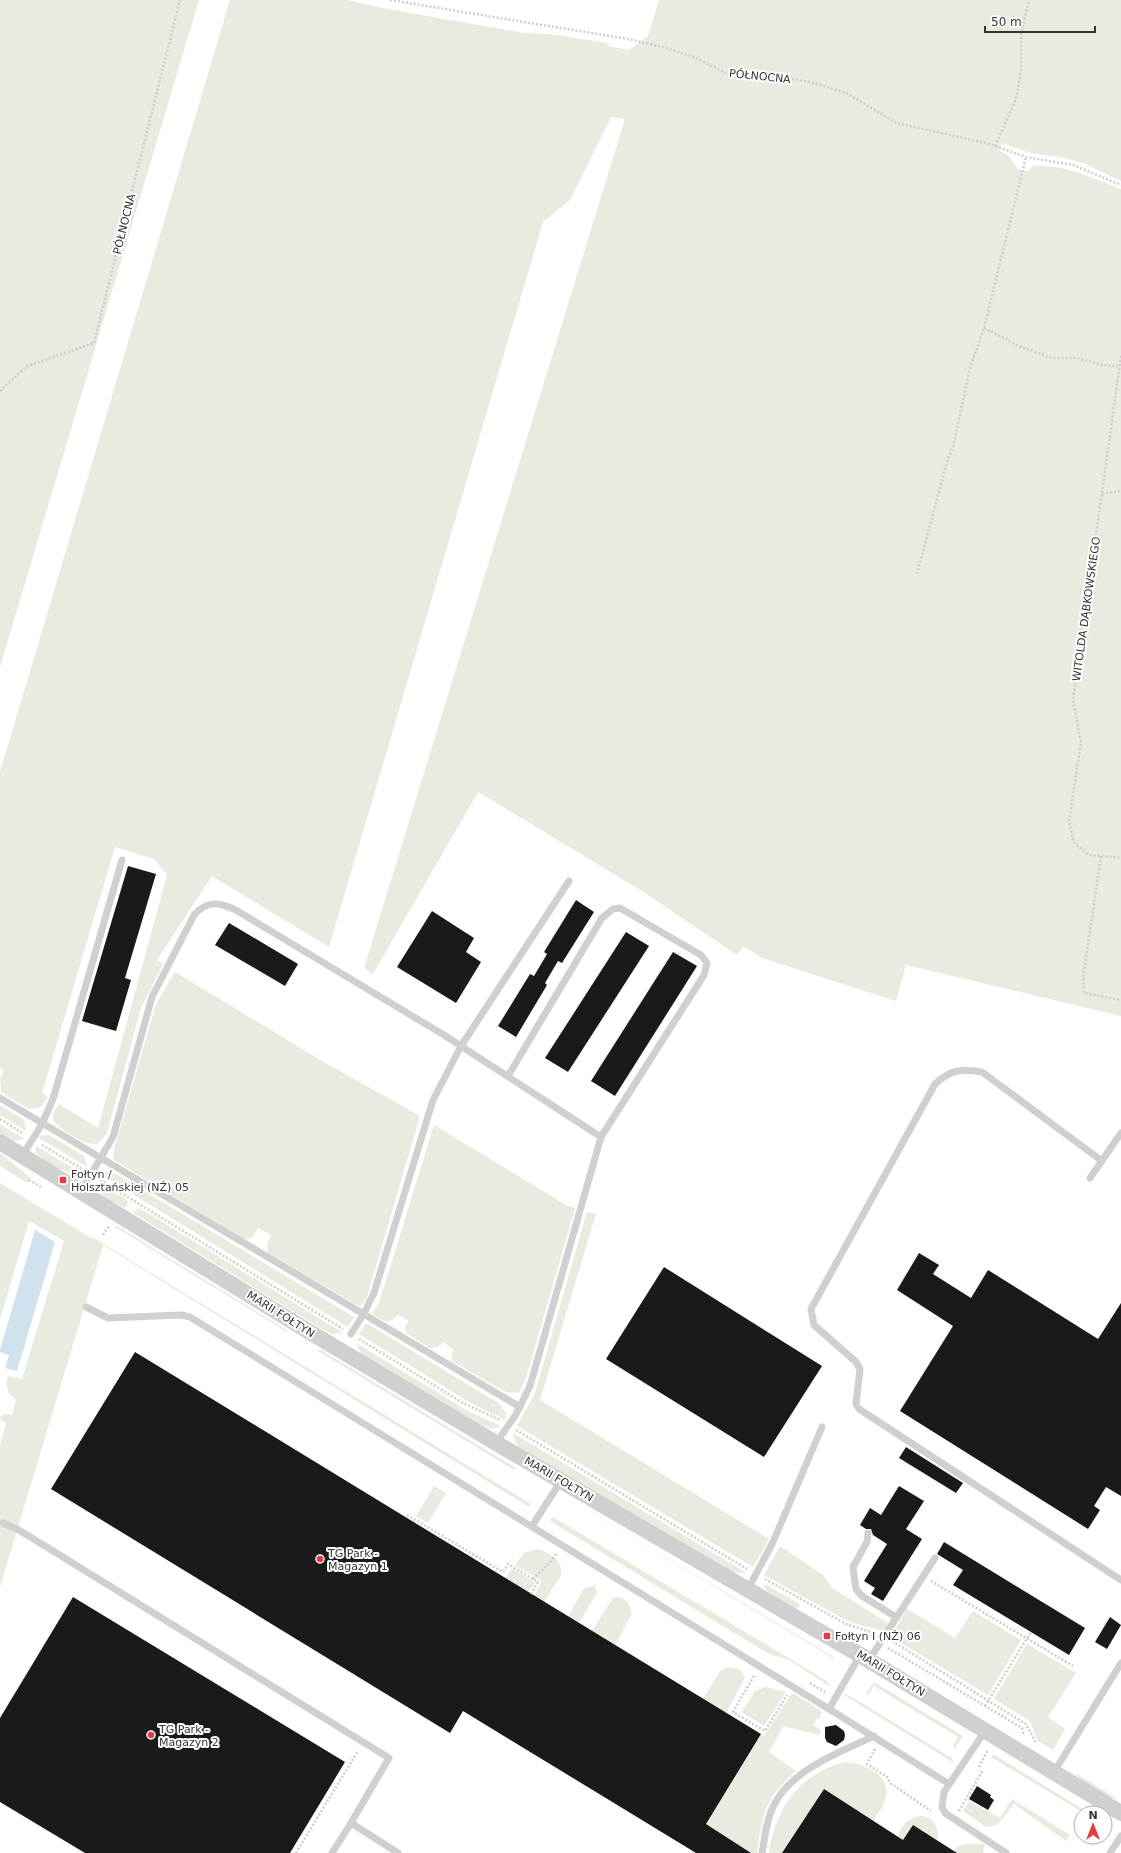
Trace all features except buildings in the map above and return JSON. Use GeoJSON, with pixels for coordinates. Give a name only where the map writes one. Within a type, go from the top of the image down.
{"type":"FeatureCollection","features":[{"type":"Feature","properties":{"kind":"street","name":"MARII FOŁTYN"},"geometry":{"type":"LineString","coordinates":[[0,1142],[308,1331],[496,1443],[864,1657],[1121,1813]]}},
{"type":"Feature","properties":{"kind":"lane"},"geometry":{"type":"LineString","coordinates":[[22,1156],[42,1124],[53,1099],[122,860]]}},
{"type":"Feature","properties":{"kind":"lane"},"geometry":{"type":"LineString","coordinates":[[351,1334],[364,1315],[374,1293],[432,1100],[461,1046],[569,881]]}},
{"type":"Feature","properties":{"kind":"lane"},"geometry":{"type":"LineString","coordinates":[[81,1191],[113,1137],[152,997],[194,915],[199,908],[216,903],[234,909],[461,1046],[601,1137]]}},
{"type":"Feature","properties":{"kind":"lane"},"geometry":{"type":"LineString","coordinates":[[496,1443],[509,1426],[530,1386],[601,1137],[704,975],[707,969],[707,963],[701,955],[620,908],[613,909],[602,918],[508,1076]]}},
{"type":"Feature","properties":{"kind":"lane"},"geometry":{"type":"LineString","coordinates":[[1102,1161],[982,1072],[963,1070],[946,1074],[935,1084],[811,1309],[811,1314],[814,1325],[856,1362],[860,1369],[856,1404],[859,1409],[1121,1580]]}},
{"type":"Feature","properties":{"kind":"lane"},"geometry":{"type":"LineString","coordinates":[[0,1098],[520,1407]]}},
{"type":"Feature","properties":{"kind":"lane"},"geometry":{"type":"LineString","coordinates":[[1090,1178],[1121,1133]]}},
{"type":"Feature","properties":{"kind":"lane"},"geometry":{"type":"LineString","coordinates":[[86,1307],[108,1318],[181,1315],[190,1317],[874,1736],[949,1784]]}},
{"type":"Feature","properties":{"kind":"lane"},"geometry":{"type":"LineString","coordinates":[[748,1589],[773,1542],[822,1427]]}},
{"type":"Feature","properties":{"kind":"lane"},"geometry":{"type":"LineString","coordinates":[[532,1526],[562,1480]]}},
{"type":"Feature","properties":{"kind":"lane"},"geometry":{"type":"LineString","coordinates":[[3,1523],[19,1530],[389,1758],[332,1853]]}},
{"type":"Feature","properties":{"kind":"lane"},"geometry":{"type":"LineString","coordinates":[[868,1533],[867,1542],[853,1566],[856,1589],[862,1596],[896,1617]]}},
{"type":"Feature","properties":{"kind":"lane"},"geometry":{"type":"LineString","coordinates":[[829,1709],[864,1657],[880,1643],[885,1636],[934,1558]]}},
{"type":"Feature","properties":{"kind":"lane"},"geometry":{"type":"LineString","coordinates":[[1054,1772],[1121,1663]]}},
{"type":"Feature","properties":{"kind":"lane"},"geometry":{"type":"LineString","coordinates":[[985,1731],[942,1795],[942,1807],[944,1813],[1006,1853]]}},
{"type":"Feature","properties":{"kind":"lane"},"geometry":{"type":"LineString","coordinates":[[762,1853],[770,1815],[774,1804],[782,1794],[804,1772],[820,1762],[874,1736]]}},
{"type":"Feature","properties":{"kind":"lane"},"geometry":{"type":"LineString","coordinates":[[351,1823],[398,1853]]}},
{"type":"Feature","properties":{"kind":"lane"},"geometry":{"type":"LineString","coordinates":[[1110,1853],[1121,1836]]}},
{"type":"Feature","properties":{"kind":"path","name":"PÓŁNOCNA"},"geometry":{"type":"LineString","coordinates":[[0,391],[27,366],[94,343],[180,0]]}},
{"type":"Feature","properties":{"kind":"path","name":"PÓŁNOCNA"},"geometry":{"type":"LineString","coordinates":[[390,0],[628,39],[667,48],[694,57],[726,73],[752,77],[776,77],[811,82],[846,93],[897,123],[995,146],[1026,156],[1073,165],[1121,185]]}},
{"type":"Feature","properties":{"kind":"path"},"geometry":{"type":"LineString","coordinates":[[995,146],[1016,99],[1021,71],[1021,34],[1029,0]]}},
{"type":"Feature","properties":{"kind":"path"},"geometry":{"type":"LineString","coordinates":[[917,574],[948,458],[953,447],[970,368],[984,328],[1026,156]]}},
{"type":"Feature","properties":{"kind":"path"},"geometry":{"type":"LineString","coordinates":[[984,328],[1021,347],[1052,358],[1077,358],[1102,365],[1118,366]]}},
{"type":"Feature","properties":{"kind":"path","name":"WITOLDA DĄBKOWSKIEGO"},"geometry":{"type":"LineString","coordinates":[[1101,856],[1089,855],[1076,845],[1069,821],[1081,743],[1073,700],[1102,494],[1118,366],[1121,356]]}},
{"type":"Feature","properties":{"kind":"path"},"geometry":{"type":"LineString","coordinates":[[1102,494],[1121,491]]}},
{"type":"Feature","properties":{"kind":"path"},"geometry":{"type":"LineString","coordinates":[[1121,858],[1101,856],[1083,978],[1084,993],[1121,1000]]}},
{"type":"Feature","properties":{"kind":"path"},"geometry":{"type":"LineString","coordinates":[[0,1119],[463,1403],[494,1417],[756,1574],[848,1625],[885,1636],[1026,1724],[1036,1744]]}},
{"type":"Feature","properties":{"kind":"path"},"geometry":{"type":"LineString","coordinates":[[407,1515],[503,1572],[508,1564],[538,1582],[531,1594]]}},
{"type":"Feature","properties":{"kind":"path"},"geometry":{"type":"LineString","coordinates":[[922,1576],[1073,1666]]}},
{"type":"Feature","properties":{"kind":"path"},"geometry":{"type":"LineString","coordinates":[[985,1706],[1031,1632]]}},
{"type":"Feature","properties":{"kind":"path"},"geometry":{"type":"LineString","coordinates":[[880,1643],[1022,1728],[1024,1736]]}},
{"type":"Feature","properties":{"kind":"path"},"geometry":{"type":"LineString","coordinates":[[760,1666],[733,1712],[765,1731],[792,1686]]}},
{"type":"Feature","properties":{"kind":"path"},"geometry":{"type":"LineString","coordinates":[[296,1853],[364,1742]]}},
{"type":"Feature","properties":{"kind":"path"},"geometry":{"type":"LineString","coordinates":[[979,1767],[988,1750]]}},
{"type":"Feature","properties":{"kind":"path"},"geometry":{"type":"LineString","coordinates":[[954,1819],[983,1770]]}},
{"type":"Feature","properties":{"kind":"shaded area"},"geometry":{"type":"Polygon","coordinates":[[[0,0],[199,0],[0,667],[0,0]]]}},
{"type":"Feature","properties":{"kind":"shaded area"},"geometry":{"type":"Polygon","coordinates":[[[230,0],[347,0],[388,9],[524,33],[550,34],[608,43],[607,46],[629,50],[648,36],[659,0],[1121,0],[1121,181],[1083,163],[1065,158],[1031,153],[1002,143],[998,150],[1009,156],[1018,169],[1028,171],[1033,166],[1045,166],[1067,169],[1121,189],[1121,1016],[906,965],[896,1001],[762,958],[743,946],[737,955],[642,891],[478,792],[373,974],[364,968],[625,119],[611,117],[570,200],[543,222],[329,947],[212,876],[157,960],[163,964],[141,1008],[107,1133],[98,1144],[87,1143],[80,1140],[60,1128],[53,1119],[53,1114],[59,1104],[98,1128],[167,875],[154,859],[115,847],[42,1093],[48,1097],[41,1107],[29,1109],[1,1092],[0,1079],[4,1071],[0,1068],[0,772],[230,0]]]}},
{"type":"Feature","properties":{"kind":"shaded area"},"geometry":{"type":"Polygon","coordinates":[[[175,972],[322,1061],[420,1116],[367,1297],[360,1307],[268,1253],[267,1244],[271,1235],[258,1228],[252,1238],[244,1239],[114,1160],[113,1153],[156,1004],[175,972]]]}},
{"type":"Feature","properties":{"kind":"shaded area"},"geometry":{"type":"Polygon","coordinates":[[[0,1105],[24,1120],[26,1131],[0,1115],[0,1105]]]}},
{"type":"Feature","properties":{"kind":"shaded area"},"geometry":{"type":"Polygon","coordinates":[[[0,1124],[23,1138],[21,1140],[13,1141],[0,1133],[0,1124]]]}},
{"type":"Feature","properties":{"kind":"shaded area"},"geometry":{"type":"Polygon","coordinates":[[[434,1125],[566,1205],[575,1208],[526,1378],[519,1393],[506,1392],[452,1361],[452,1353],[454,1350],[443,1342],[438,1347],[430,1348],[406,1333],[405,1326],[409,1321],[398,1315],[391,1320],[385,1321],[372,1314],[379,1303],[434,1125]]]}},
{"type":"Feature","properties":{"kind":"shaded area"},"geometry":{"type":"Polygon","coordinates":[[[42,1135],[49,1135],[84,1156],[87,1167],[38,1137],[42,1135]]]}},
{"type":"Feature","properties":{"kind":"shaded area"},"geometry":{"type":"Polygon","coordinates":[[[35,1145],[82,1174],[76,1174],[53,1166],[40,1156],[36,1151],[35,1145]]]}},
{"type":"Feature","properties":{"kind":"shaded area"},"geometry":{"type":"Polygon","coordinates":[[[0,1153],[31,1178],[27,1183],[0,1166],[0,1153]]]}},
{"type":"Feature","properties":{"kind":"shaded area"},"geometry":{"type":"Polygon","coordinates":[[[107,1172],[116,1174],[354,1317],[348,1327],[100,1174],[107,1172]]]}},
{"type":"Feature","properties":{"kind":"shaded area"},"geometry":{"type":"Polygon","coordinates":[[[0,1183],[91,1238],[92,1237],[531,1504],[529,1507],[103,1245],[0,1587],[0,1445],[6,1423],[1,1420],[0,1417],[4,1414],[12,1415],[16,1400],[8,1390],[8,1376],[22,1379],[64,1241],[29,1221],[0,1319],[0,1183]]]}},
{"type":"Feature","properties":{"kind":"shaded area"},"geometry":{"type":"Polygon","coordinates":[[[97,1183],[126,1199],[128,1203],[125,1208],[103,1195],[98,1188],[97,1183]]]}},
{"type":"Feature","properties":{"kind":"shaded area"},"geometry":{"type":"Polygon","coordinates":[[[138,1208],[343,1333],[332,1334],[325,1331],[133,1213],[138,1208]]]}},
{"type":"Feature","properties":{"kind":"shaded area"},"geometry":{"type":"Polygon","coordinates":[[[587,1212],[596,1214],[540,1400],[769,1539],[753,1567],[517,1426],[535,1393],[587,1212]]]}},
{"type":"Feature","properties":{"kind":"shaded area"},"geometry":{"type":"Polygon","coordinates":[[[117,1226],[288,1331],[287,1332],[115,1227],[117,1226]]]}},
{"type":"Feature","properties":{"kind":"shaded area"},"geometry":{"type":"Polygon","coordinates":[[[366,1323],[500,1404],[506,1414],[505,1420],[469,1402],[359,1334],[366,1323]]]}},
{"type":"Feature","properties":{"kind":"shaded area"},"geometry":{"type":"Polygon","coordinates":[[[356,1343],[468,1411],[501,1426],[491,1429],[480,1424],[361,1354],[356,1343]]]}},
{"type":"Feature","properties":{"kind":"shaded area"},"geometry":{"type":"Polygon","coordinates":[[[319,1349],[516,1468],[514,1470],[318,1351],[319,1349]]]}},
{"type":"Feature","properties":{"kind":"shaded area"},"geometry":{"type":"Polygon","coordinates":[[[513,1433],[747,1573],[732,1572],[520,1448],[516,1443],[513,1433]]]}},
{"type":"Feature","properties":{"kind":"shaded area"},"geometry":{"type":"Polygon","coordinates":[[[434,1486],[446,1493],[428,1523],[416,1516],[434,1486]]]}},
{"type":"Feature","properties":{"kind":"shaded area"},"geometry":{"type":"Polygon","coordinates":[[[570,1500],[834,1657],[833,1658],[570,1500]]]}},
{"type":"Feature","properties":{"kind":"shaded area"},"geometry":{"type":"Polygon","coordinates":[[[553,1517],[827,1681],[830,1687],[789,1660],[769,1654],[550,1521],[553,1517]]]}},
{"type":"Feature","properties":{"kind":"shaded area"},"geometry":{"type":"Polygon","coordinates":[[[780,1546],[823,1575],[832,1588],[888,1623],[883,1631],[853,1623],[842,1618],[764,1575],[780,1546]]]}},
{"type":"Feature","properties":{"kind":"shaded area"},"geometry":{"type":"Polygon","coordinates":[[[536,1549],[550,1554],[558,1561],[561,1570],[561,1575],[544,1602],[534,1596],[542,1581],[515,1565],[524,1553],[536,1549]]]}},
{"type":"Feature","properties":{"kind":"shaded area"},"geometry":{"type":"Polygon","coordinates":[[[512,1568],[535,1583],[528,1592],[506,1578],[512,1568]]]}},
{"type":"Feature","properties":{"kind":"shaded area"},"geometry":{"type":"Polygon","coordinates":[[[763,1583],[800,1604],[797,1609],[782,1602],[768,1592],[763,1583]]]}},
{"type":"Feature","properties":{"kind":"shaded area"},"geometry":{"type":"Polygon","coordinates":[[[595,1585],[597,1593],[579,1623],[568,1616],[584,1588],[595,1585]]]}},
{"type":"Feature","properties":{"kind":"shaded area"},"geometry":{"type":"Polygon","coordinates":[[[619,1597],[628,1602],[632,1614],[615,1645],[592,1631],[613,1598],[619,1597]]]}},
{"type":"Feature","properties":{"kind":"shaded area"},"geometry":{"type":"Polygon","coordinates":[[[907,1609],[955,1638],[973,1611],[1021,1640],[988,1695],[891,1637],[907,1609]]]}},
{"type":"Feature","properties":{"kind":"shaded area"},"geometry":{"type":"Polygon","coordinates":[[[1027,1644],[1076,1673],[1048,1717],[1065,1729],[1053,1750],[1038,1741],[1030,1721],[994,1699],[1027,1644]]]}},
{"type":"Feature","properties":{"kind":"shaded area"},"geometry":{"type":"Polygon","coordinates":[[[727,1667],[739,1669],[745,1678],[726,1713],[703,1699],[720,1671],[727,1667]]]}},
{"type":"Feature","properties":{"kind":"shaded area"},"geometry":{"type":"Polygon","coordinates":[[[874,1682],[963,1736],[955,1748],[953,1746],[958,1737],[874,1686],[868,1695],[866,1694],[874,1682]]]}},
{"type":"Feature","properties":{"kind":"shaded area"},"geometry":{"type":"Polygon","coordinates":[[[766,1687],[786,1692],[764,1726],[742,1712],[755,1691],[766,1687]]]}},
{"type":"Feature","properties":{"kind":"shaded area"},"geometry":{"type":"Polygon","coordinates":[[[841,1693],[850,1696],[952,1758],[954,1763],[841,1693]]]}},
{"type":"Feature","properties":{"kind":"shaded area"},"geometry":{"type":"Polygon","coordinates":[[[791,1694],[795,1694],[822,1712],[819,1719],[817,1718],[813,1725],[821,1730],[819,1735],[783,1726],[769,1752],[796,1771],[771,1799],[763,1817],[757,1853],[751,1853],[706,1824],[761,1734],[764,1736],[791,1694]]]}},
{"type":"Feature","properties":{"kind":"shaded area"},"geometry":{"type":"Polygon","coordinates":[[[993,1754],[1076,1805],[1073,1805],[1073,1806],[991,1757],[993,1754]]]}},
{"type":"Feature","properties":{"kind":"shaded area"},"geometry":{"type":"Polygon","coordinates":[[[845,1762],[866,1767],[884,1781],[886,1788],[885,1799],[881,1809],[873,1821],[824,1789],[782,1853],[769,1853],[777,1822],[792,1795],[815,1775],[829,1767],[845,1762]]]}},
{"type":"Feature","properties":{"kind":"shaded area"},"geometry":{"type":"Polygon","coordinates":[[[1075,1773],[1118,1799],[1094,1790],[1083,1782],[1075,1773]]]}},
{"type":"Feature","properties":{"kind":"shaded area"},"geometry":{"type":"Polygon","coordinates":[[[1012,1799],[1070,1835],[1066,1841],[1014,1804],[999,1823],[991,1827],[986,1827],[963,1811],[969,1801],[1000,1818],[1012,1799]]]}},
{"type":"Feature","properties":{"kind":"shaded area"},"geometry":{"type":"Polygon","coordinates":[[[921,1816],[930,1819],[933,1822],[936,1826],[938,1834],[936,1844],[923,1853],[897,1836],[909,1820],[921,1816]]]}},
{"type":"Feature","properties":{"kind":"shaded area"},"geometry":{"type":"Polygon","coordinates":[[[966,1844],[985,1844],[983,1853],[950,1853],[958,1846],[966,1844]]]}},
{"type":"Feature","properties":{"kind":"water"},"geometry":{"type":"Polygon","coordinates":[[[35,1230],[55,1242],[17,1371],[5,1368],[9,1355],[0,1352],[0,1350],[35,1230]]]}},
{"type":"Feature","properties":{"kind":"place","name":"Fołtyn / Holsztańskiej (NŻ) 05"},"geometry":{"type":"Point","coordinates":[63,1180]}},
{"type":"Feature","properties":{"kind":"place","name":"TG Park - Magazyn 1"},"geometry":{"type":"Point","coordinates":[320,1559]}},
{"type":"Feature","properties":{"kind":"place","name":"Fołtyn I (NŻ) 06"},"geometry":{"type":"Point","coordinates":[827,1636]}},
{"type":"Feature","properties":{"kind":"place","name":"TG Park - Magazyn 2"},"geometry":{"type":"Point","coordinates":[151,1735]}}]}
